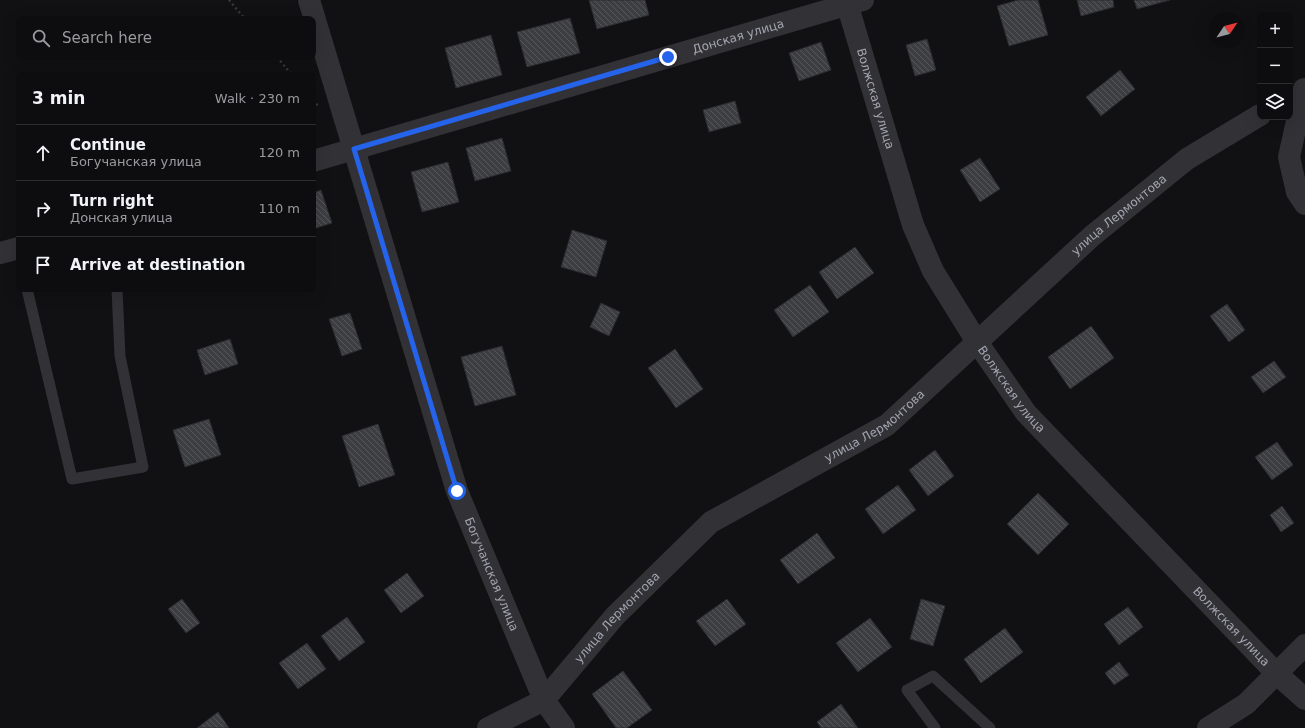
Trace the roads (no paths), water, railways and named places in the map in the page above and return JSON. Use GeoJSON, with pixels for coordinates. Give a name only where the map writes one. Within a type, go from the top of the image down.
{"type":"FeatureCollection","features":[{"type":"Feature","properties":{"kind":"street","name":"Богучанская улица"},"geometry":{"type":"LineString","coordinates":[[309,0],[314,16]]}},
{"type":"Feature","properties":{"kind":"street","name":"Донская улица"},"geometry":{"type":"LineString","coordinates":[[316,160],[852,2]]}},
{"type":"Feature","properties":{"kind":"street","name":"Волжская улица"},"geometry":{"type":"LineString","coordinates":[[852,2],[913,225],[933,271],[977,342],[1026,413],[1277,674],[1305,699]]}},
{"type":"Feature","properties":{"kind":"street","name":"Богучанская улица"},"geometry":{"type":"LineString","coordinates":[[316,23],[457,491],[544,700],[564,728]]}},
{"type":"Feature","properties":{"kind":"street"},"geometry":{"type":"LineString","coordinates":[[1300,91],[1289,156],[1297,192],[1305,204]]}},
{"type":"Feature","properties":{"kind":"street","name":"улица Лермонтова"},"geometry":{"type":"LineString","coordinates":[[488,728],[544,700],[614,616],[711,522],[887,425],[1092,236],[1187,159],[1257,117]]}},
{"type":"Feature","properties":{"kind":"street"},"geometry":{"type":"LineString","coordinates":[[1208,728],[1246,704],[1305,645]]}},
{"type":"Feature","properties":{"kind":"lane"},"geometry":{"type":"LineString","coordinates":[[28,292],[72,479],[143,467],[120,356],[117,292]]}},
{"type":"Feature","properties":{"kind":"lane"},"geometry":{"type":"LineString","coordinates":[[935,728],[907,690],[933,676],[990,728]]}}]}
